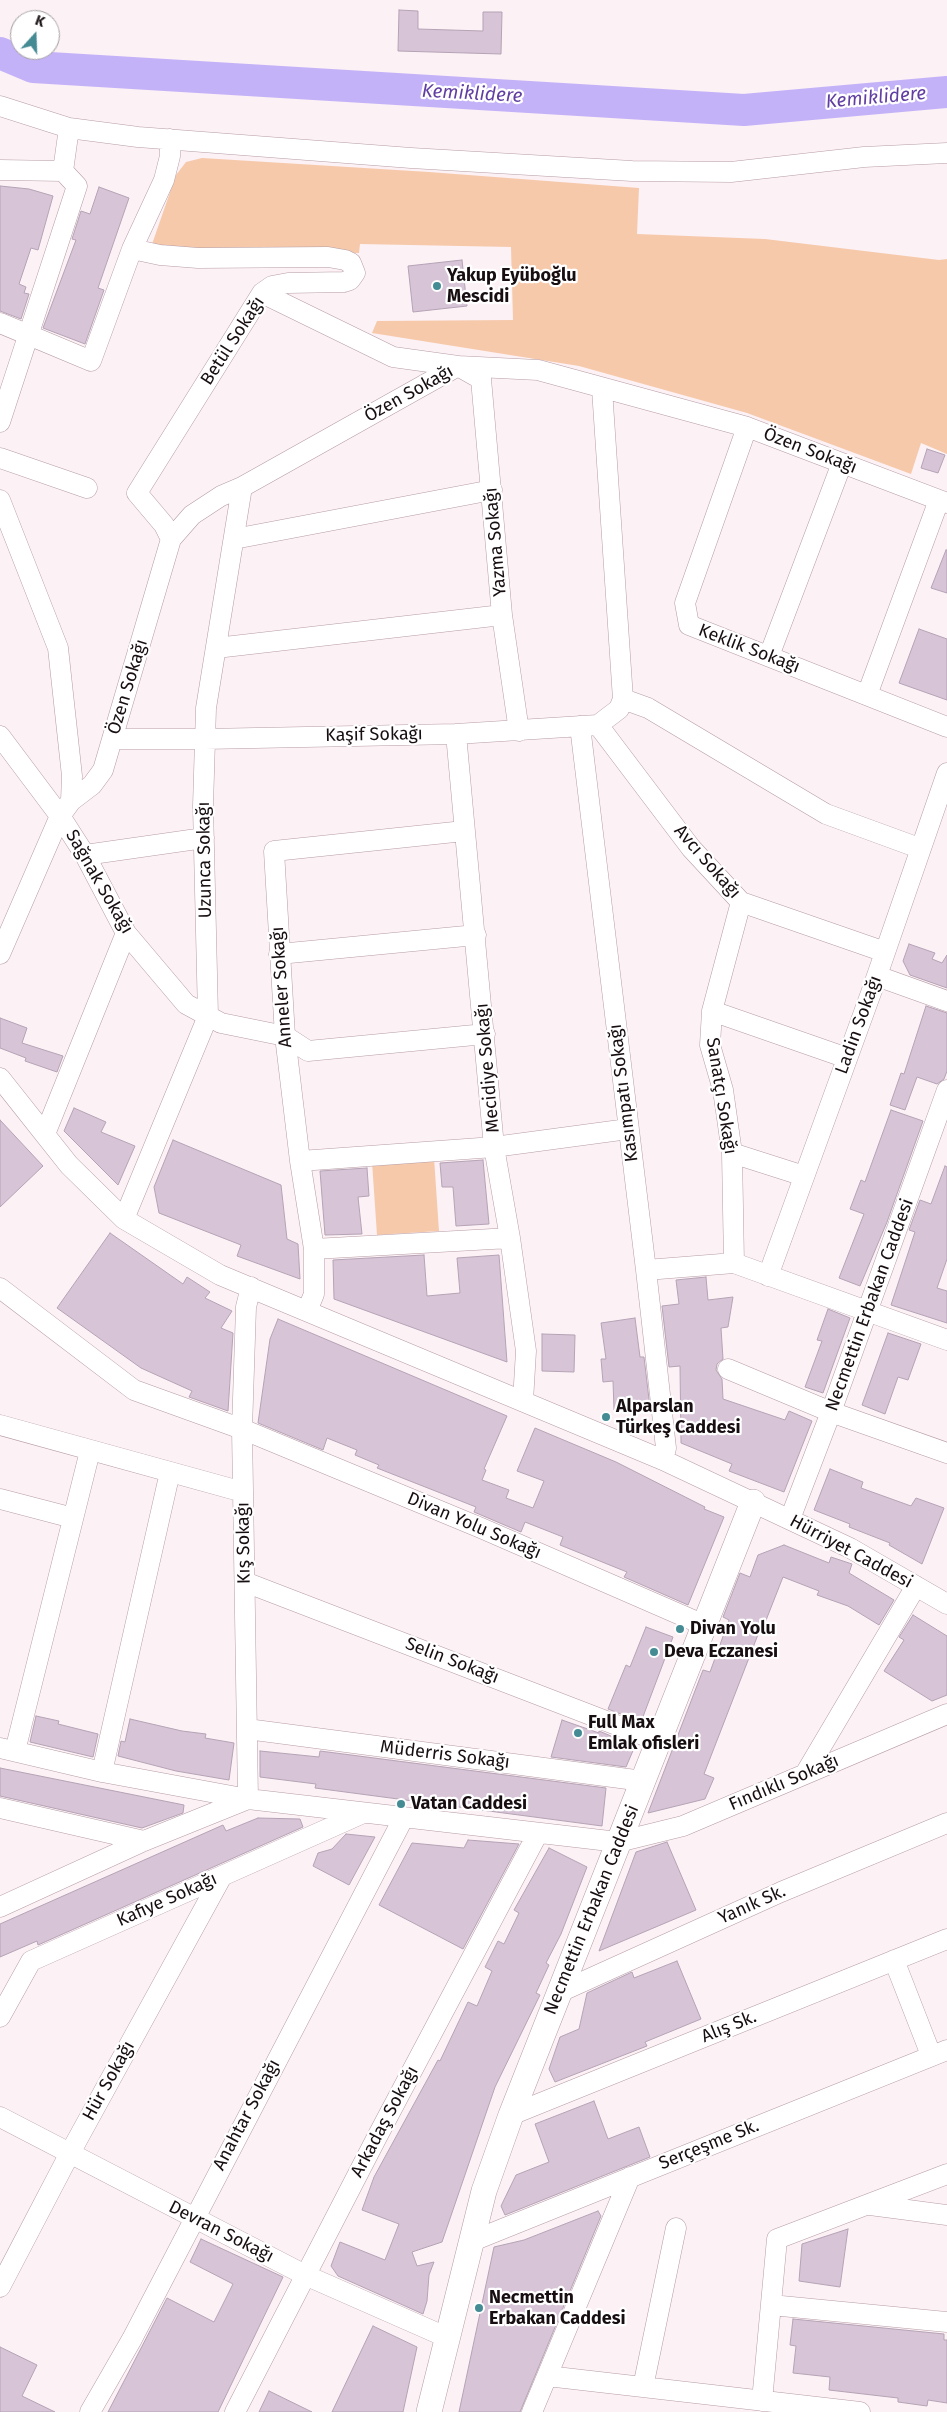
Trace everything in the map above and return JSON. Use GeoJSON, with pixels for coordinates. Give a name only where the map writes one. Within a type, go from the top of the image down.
{"type":"FeatureCollection","features":[{"type":"Feature","properties":{"kind":"main road","name":"Necmettin Erbakan Caddesi"},"geometry":{"type":"LineString","coordinates":[[430,2412],[446,2337],[484,2191],[511,2115],[753,1502]]}},
{"type":"Feature","properties":{"kind":"street"},"geometry":{"type":"LineString","coordinates":[[0,106],[69,128],[170,139],[412,158],[642,171],[731,172],[864,157],[947,153]]}},
{"type":"Feature","properties":{"kind":"street"},"geometry":{"type":"LineString","coordinates":[[63,171],[69,128]]}},
{"type":"Feature","properties":{"kind":"street"},"geometry":{"type":"LineString","coordinates":[[0,323],[29,337],[91,361],[132,249],[164,180],[170,156],[170,139]]}},
{"type":"Feature","properties":{"kind":"street"},"geometry":{"type":"LineString","coordinates":[[0,170],[63,171],[77,186],[0,422]]}},
{"type":"Feature","properties":{"kind":"street","name":"Betül Sokağı"},"geometry":{"type":"LineString","coordinates":[[132,249],[160,256],[198,258],[328,257],[352,263],[355,273],[350,280],[344,282],[288,283],[272,286],[262,293],[137,493],[164,525],[171,539]]}},
{"type":"Feature","properties":{"kind":"street"},"geometry":{"type":"LineString","coordinates":[[262,293],[393,357],[458,366]]}},
{"type":"Feature","properties":{"kind":"street","name":"Özen Sokağı"},"geometry":{"type":"LineString","coordinates":[[65,808],[92,786],[103,770],[171,539],[192,515],[221,496],[242,487],[458,366],[538,370],[747,427],[943,502]]}},
{"type":"Feature","properties":{"kind":"street","name":"Yazma Sokağı"},"geometry":{"type":"LineString","coordinates":[[458,366],[480,379],[492,490],[502,616],[519,731]]}},
{"type":"Feature","properties":{"kind":"street"},"geometry":{"type":"LineString","coordinates":[[589,726],[619,709],[623,699],[602,389]]}},
{"type":"Feature","properties":{"kind":"street","name":"Keklik Sokağı"},"geometry":{"type":"LineString","coordinates":[[747,427],[685,603],[689,625],[947,727]]}},
{"type":"Feature","properties":{"kind":"street"},"geometry":{"type":"LineString","coordinates":[[0,458],[87,488]]}},
{"type":"Feature","properties":{"kind":"street"},"geometry":{"type":"LineString","coordinates":[[768,656],[842,463]]}},
{"type":"Feature","properties":{"kind":"street","name":"Uzunca Sokağı"},"geometry":{"type":"LineString","coordinates":[[124,1219],[208,1016],[204,838],[206,708],[242,487]]}},
{"type":"Feature","properties":{"kind":"street"},"geometry":{"type":"LineString","coordinates":[[234,539],[492,490]]}},
{"type":"Feature","properties":{"kind":"street"},"geometry":{"type":"LineString","coordinates":[[0,500],[58,648],[72,776],[65,808],[0,954]]}},
{"type":"Feature","properties":{"kind":"street"},"geometry":{"type":"LineString","coordinates":[[867,695],[943,502]]}},
{"type":"Feature","properties":{"kind":"street"},"geometry":{"type":"LineString","coordinates":[[216,648],[502,616]]}},
{"type":"Feature","properties":{"kind":"street"},"geometry":{"type":"LineString","coordinates":[[623,699],[648,708],[826,814],[920,848]]}},
{"type":"Feature","properties":{"kind":"street","name":"Kaşif Sokağı"},"geometry":{"type":"LineString","coordinates":[[112,739],[205,740],[456,734],[589,726]]}},
{"type":"Feature","properties":{"kind":"street","name":"Avcı Sokağı"},"geometry":{"type":"LineString","coordinates":[[589,726],[692,848],[741,902],[885,952]]}},
{"type":"Feature","properties":{"kind":"street","name":"Kasımpatı Sokağı"},"geometry":{"type":"LineString","coordinates":[[589,726],[628,1129],[666,1448],[663,1460]]}},
{"type":"Feature","properties":{"kind":"street","name":"Mecidiye Sokağı"},"geometry":{"type":"LineString","coordinates":[[456,734],[494,1147],[510,1238],[526,1351],[523,1401]]}},
{"type":"Feature","properties":{"kind":"street","name":"Sağnak Sokağı"},"geometry":{"type":"LineString","coordinates":[[0,736],[65,808],[85,855],[126,934],[186,1004],[222,1023],[285,1036]]}},
{"type":"Feature","properties":{"kind":"street","name":"Ladin Sokağı"},"geometry":{"type":"LineString","coordinates":[[768,1276],[945,782]]}},
{"type":"Feature","properties":{"kind":"street","name":"Anneler Sokağı"},"geometry":{"type":"LineString","coordinates":[[307,1311],[314,1294],[314,1249],[300,1161],[285,1036],[274,851],[464,831]]}},
{"type":"Feature","properties":{"kind":"street"},"geometry":{"type":"LineString","coordinates":[[85,855],[204,838]]}},
{"type":"Feature","properties":{"kind":"street","name":"Sanatçı Sokağı"},"geometry":{"type":"LineString","coordinates":[[734,1264],[732,1153],[722,1090],[710,1045],[712,1011],[741,902]]}},
{"type":"Feature","properties":{"kind":"street"},"geometry":{"type":"LineString","coordinates":[[45,1134],[126,934]]}},
{"type":"Feature","properties":{"kind":"street"},"geometry":{"type":"LineString","coordinates":[[279,954],[476,935]]}},
{"type":"Feature","properties":{"kind":"street"},"geometry":{"type":"LineString","coordinates":[[877,976],[947,1001]]}},
{"type":"Feature","properties":{"kind":"street"},"geometry":{"type":"LineString","coordinates":[[712,1011],[847,1058]]}},
{"type":"Feature","properties":{"kind":"street"},"geometry":{"type":"LineString","coordinates":[[285,1036],[308,1051],[485,1034]]}},
{"type":"Feature","properties":{"kind":"street"},"geometry":{"type":"LineString","coordinates":[[0,1078],[69,1165],[124,1219],[220,1275],[663,1460],[753,1502]]}},
{"type":"Feature","properties":{"kind":"street","name":"Necmettin Erbakan Caddesi"},"geometry":{"type":"LineString","coordinates":[[790,1519],[831,1412],[947,1090]]}},
{"type":"Feature","properties":{"kind":"street"},"geometry":{"type":"LineString","coordinates":[[300,1161],[494,1147],[628,1129]]}},
{"type":"Feature","properties":{"kind":"street"},"geometry":{"type":"LineString","coordinates":[[732,1153],[804,1176]]}},
{"type":"Feature","properties":{"kind":"street"},"geometry":{"type":"LineString","coordinates":[[314,1249],[510,1238]]}},
{"type":"Feature","properties":{"kind":"street"},"geometry":{"type":"LineString","coordinates":[[646,1270],[734,1264],[947,1340]]}},
{"type":"Feature","properties":{"kind":"street","name":"Kış Sokağı"},"geometry":{"type":"LineString","coordinates":[[248,1799],[242,1430],[246,1307],[251,1287]]}},
{"type":"Feature","properties":{"kind":"street","name":"Divan Yolu Sokağı"},"geometry":{"type":"LineString","coordinates":[[0,1288],[134,1390],[242,1430],[481,1528],[704,1626]]}},
{"type":"Feature","properties":{"kind":"street"},"geometry":{"type":"LineString","coordinates":[[728,1369],[831,1412],[947,1453]]}},
{"type":"Feature","properties":{"kind":"street"},"geometry":{"type":"LineString","coordinates":[[0,1424],[90,1451],[243,1492]]}},
{"type":"Feature","properties":{"kind":"street"},"geometry":{"type":"LineString","coordinates":[[90,1451],[74,1518],[7,1749],[102,1772],[248,1799],[362,1814],[618,1842]]}},
{"type":"Feature","properties":{"kind":"street"},"geometry":{"type":"LineString","coordinates":[[102,1772],[170,1472]]}},
{"type":"Feature","properties":{"kind":"street"},"geometry":{"type":"LineString","coordinates":[[0,1499],[74,1518]]}},
{"type":"Feature","properties":{"kind":"street","name":"Hürriyet Caddesi"},"geometry":{"type":"LineString","coordinates":[[753,1502],[850,1548],[947,1604]]}},
{"type":"Feature","properties":{"kind":"street","name":"Selin Sokağı"},"geometry":{"type":"LineString","coordinates":[[245,1582],[658,1741]]}},
{"type":"Feature","properties":{"kind":"street"},"geometry":{"type":"LineString","coordinates":[[805,1774],[916,1586]]}},
{"type":"Feature","properties":{"kind":"street","name":"Fındıklı Sokağı"},"geometry":{"type":"LineString","coordinates":[[618,1842],[683,1826],[947,1714]]}},
{"type":"Feature","properties":{"kind":"street","name":"Müderris Sokağı"},"geometry":{"type":"LineString","coordinates":[[247,1729],[643,1781]]}},
{"type":"Feature","properties":{"kind":"street"},"geometry":{"type":"LineString","coordinates":[[0,1907],[144,1841],[248,1799]]}},
{"type":"Feature","properties":{"kind":"street"},"geometry":{"type":"LineString","coordinates":[[0,1808],[144,1841]]}},
{"type":"Feature","properties":{"kind":"street","name":"Kafiye Sokağı"},"geometry":{"type":"LineString","coordinates":[[0,2017],[31,1961],[362,1814]]}},
{"type":"Feature","properties":{"kind":"street","name":"Anahtar Sokağı"},"geometry":{"type":"LineString","coordinates":[[90,2412],[132,2339],[404,1818]]}},
{"type":"Feature","properties":{"kind":"street","name":"Yanık Sk."},"geometry":{"type":"LineString","coordinates":[[560,1992],[781,1892],[947,1823]]}},
{"type":"Feature","properties":{"kind":"street","name":"Arkadaş Sokağı"},"geometry":{"type":"LineString","coordinates":[[235,2412],[305,2275],[538,1833]]}},
{"type":"Feature","properties":{"kind":"street","name":"Hür Sokağı"},"geometry":{"type":"LineString","coordinates":[[0,2287],[70,2153],[222,1876]]}},
{"type":"Feature","properties":{"kind":"street","name":"Alış Sk."},"geometry":{"type":"LineString","coordinates":[[511,2115],[947,1939]]}},
{"type":"Feature","properties":{"kind":"street"},"geometry":{"type":"LineString","coordinates":[[894,1960],[939,2053]]}},
{"type":"Feature","properties":{"kind":"street","name":"Serçeşme Sk."},"geometry":{"type":"LineString","coordinates":[[470,2242],[939,2053]]}},
{"type":"Feature","properties":{"kind":"street","name":"Devran Sokağı"},"geometry":{"type":"LineString","coordinates":[[0,2117],[305,2275],[446,2337]]}},
{"type":"Feature","properties":{"kind":"street"},"geometry":{"type":"LineString","coordinates":[[750,2404],[771,2305],[777,2239],[947,2174]]}},
{"type":"Feature","properties":{"kind":"street"},"geometry":{"type":"LineString","coordinates":[[532,2412],[630,2177]]}},
{"type":"Feature","properties":{"kind":"street"},"geometry":{"type":"LineString","coordinates":[[867,2205],[947,2215]]}},
{"type":"Feature","properties":{"kind":"street"},"geometry":{"type":"LineString","coordinates":[[643,2387],[676,2228]]}},
{"type":"Feature","properties":{"kind":"street"},"geometry":{"type":"LineString","coordinates":[[771,2305],[947,2322]]}},
{"type":"Feature","properties":{"kind":"street"},"geometry":{"type":"LineString","coordinates":[[547,2376],[643,2387],[750,2404],[860,2412]]}},
{"type":"Feature","properties":{"kind":"shaded area"},"geometry":{"type":"Polygon","coordinates":[[[202,158],[429,172],[639,188],[637,234],[765,239],[939,260],[947,259],[947,454],[921,443],[911,474],[747,413],[579,366],[372,333],[377,321],[513,320],[511,247],[360,244],[359,253],[150,250],[176,175],[186,162],[202,158]]]}},
{"type":"Feature","properties":{"kind":"shaded area"},"geometry":{"type":"Polygon","coordinates":[[[434,1158],[439,1231],[377,1235],[372,1162],[434,1158]]]}},
{"type":"Feature","properties":{"kind":"building"},"geometry":{"type":"Polygon","coordinates":[[[399,10],[418,11],[418,29],[483,31],[483,12],[502,12],[501,54],[398,51],[399,10]]]}},
{"type":"Feature","properties":{"kind":"building"},"geometry":{"type":"Polygon","coordinates":[[[0,186],[29,189],[53,196],[38,250],[31,248],[19,284],[26,287],[24,293],[29,294],[21,319],[0,311],[0,186]]]}},
{"type":"Feature","properties":{"kind":"building"},"geometry":{"type":"Polygon","coordinates":[[[99,187],[129,198],[98,288],[104,290],[85,344],[43,328],[76,240],[72,239],[81,211],[90,214],[99,187]]]}},
{"type":"Feature","properties":{"kind":"building","name":"Yakup Eyüboğlu Mescidi"},"geometry":{"type":"Polygon","coordinates":[[[462,260],[467,306],[413,312],[408,266],[462,260]]]}},
{"type":"Feature","properties":{"kind":"building"},"geometry":{"type":"Polygon","coordinates":[[[927,449],[945,455],[938,473],[921,468],[927,449]]]}},
{"type":"Feature","properties":{"kind":"building"},"geometry":{"type":"Polygon","coordinates":[[[947,550],[947,593],[931,588],[947,550]]]}},
{"type":"Feature","properties":{"kind":"building"},"geometry":{"type":"Polygon","coordinates":[[[919,629],[947,639],[947,700],[899,683],[919,629]]]}},
{"type":"Feature","properties":{"kind":"building"},"geometry":{"type":"Polygon","coordinates":[[[909,944],[935,953],[932,959],[942,963],[947,955],[947,988],[910,975],[903,961],[909,944]]]}},
{"type":"Feature","properties":{"kind":"building"},"geometry":{"type":"Polygon","coordinates":[[[926,1006],[947,1013],[947,1071],[944,1079],[937,1084],[917,1077],[905,1110],[890,1105],[901,1073],[904,1074],[926,1006]]]}},
{"type":"Feature","properties":{"kind":"building"},"geometry":{"type":"Polygon","coordinates":[[[0,1018],[27,1028],[22,1043],[63,1056],[57,1072],[25,1061],[26,1058],[0,1048],[0,1018]]]}},
{"type":"Feature","properties":{"kind":"building"},"geometry":{"type":"Polygon","coordinates":[[[74,1108],[106,1122],[101,1132],[135,1146],[118,1185],[64,1131],[74,1108]]]}},
{"type":"Feature","properties":{"kind":"building"},"geometry":{"type":"Polygon","coordinates":[[[891,1110],[923,1121],[887,1222],[860,1286],[839,1278],[864,1214],[850,1209],[861,1180],[865,1182],[891,1110]]]}},
{"type":"Feature","properties":{"kind":"building"},"geometry":{"type":"Polygon","coordinates":[[[0,1120],[43,1166],[0,1207],[0,1120]]]}},
{"type":"Feature","properties":{"kind":"building"},"geometry":{"type":"Polygon","coordinates":[[[173,1140],[281,1185],[287,1239],[298,1244],[300,1279],[237,1256],[241,1245],[159,1213],[154,1187],[173,1140]]]}},
{"type":"Feature","properties":{"kind":"building"},"geometry":{"type":"Polygon","coordinates":[[[483,1160],[489,1224],[456,1226],[453,1187],[442,1187],[440,1163],[483,1160]]]}},
{"type":"Feature","properties":{"kind":"building"},"geometry":{"type":"Polygon","coordinates":[[[945,1166],[947,1167],[947,1259],[937,1288],[947,1291],[947,1323],[891,1305],[915,1232],[909,1230],[920,1200],[931,1204],[945,1166]]]}},
{"type":"Feature","properties":{"kind":"building"},"geometry":{"type":"Polygon","coordinates":[[[367,1168],[369,1196],[358,1197],[362,1234],[325,1235],[320,1171],[367,1168]]]}},
{"type":"Feature","properties":{"kind":"building"},"geometry":{"type":"Polygon","coordinates":[[[110,1233],[183,1284],[187,1277],[210,1292],[205,1298],[232,1311],[221,1328],[233,1333],[228,1411],[189,1397],[192,1391],[141,1368],[57,1308],[110,1233]]]}},
{"type":"Feature","properties":{"kind":"building"},"geometry":{"type":"Polygon","coordinates":[[[424,1255],[427,1296],[460,1293],[457,1258],[499,1255],[507,1362],[334,1299],[333,1260],[424,1255]]]}},
{"type":"Feature","properties":{"kind":"building"},"geometry":{"type":"Polygon","coordinates":[[[706,1277],[708,1300],[733,1297],[728,1327],[721,1328],[723,1359],[717,1364],[716,1370],[722,1379],[723,1399],[785,1420],[789,1411],[812,1421],[784,1492],[729,1471],[732,1464],[681,1443],[680,1366],[669,1367],[662,1306],[679,1304],[676,1280],[706,1277]]]}},
{"type":"Feature","properties":{"kind":"building"},"geometry":{"type":"Polygon","coordinates":[[[828,1309],[850,1318],[823,1393],[805,1387],[822,1341],[817,1340],[828,1309]]]}},
{"type":"Feature","properties":{"kind":"building"},"geometry":{"type":"Polygon","coordinates":[[[635,1318],[640,1357],[644,1357],[650,1408],[614,1410],[613,1381],[603,1382],[601,1359],[606,1359],[601,1323],[635,1318]]]}},
{"type":"Feature","properties":{"kind":"building"},"geometry":{"type":"Polygon","coordinates":[[[278,1319],[507,1416],[484,1469],[486,1470],[482,1480],[509,1490],[506,1498],[533,1508],[544,1481],[517,1471],[535,1428],[616,1462],[705,1507],[704,1509],[724,1517],[688,1605],[624,1577],[627,1572],[560,1545],[563,1537],[525,1522],[521,1532],[474,1512],[476,1507],[377,1468],[379,1465],[355,1455],[357,1450],[327,1438],[323,1450],[258,1423],[270,1339],[278,1319]]]}},
{"type":"Feature","properties":{"kind":"building"},"geometry":{"type":"Polygon","coordinates":[[[888,1333],[921,1344],[908,1380],[898,1377],[885,1414],[862,1405],[888,1333]]]}},
{"type":"Feature","properties":{"kind":"building"},"geometry":{"type":"Polygon","coordinates":[[[542,1334],[575,1335],[574,1372],[542,1371],[542,1334]]]}},
{"type":"Feature","properties":{"kind":"building"},"geometry":{"type":"Polygon","coordinates":[[[830,1469],[863,1482],[861,1488],[911,1506],[916,1498],[944,1508],[922,1564],[889,1545],[890,1543],[849,1527],[850,1524],[814,1510],[830,1469]]]}},
{"type":"Feature","properties":{"kind":"building"},"geometry":{"type":"Polygon","coordinates":[[[784,1545],[829,1563],[831,1557],[852,1564],[849,1573],[894,1600],[879,1625],[848,1606],[817,1595],[819,1591],[783,1577],[761,1633],[759,1632],[704,1774],[714,1778],[705,1799],[648,1813],[703,1670],[710,1672],[729,1620],[723,1617],[740,1573],[750,1577],[758,1555],[784,1545]]]}},
{"type":"Feature","properties":{"kind":"building"},"geometry":{"type":"Polygon","coordinates":[[[913,1615],[947,1636],[947,1695],[932,1701],[884,1671],[904,1640],[899,1637],[913,1615]]]}},
{"type":"Feature","properties":{"kind":"building"},"geometry":{"type":"Polygon","coordinates":[[[646,1627],[673,1637],[641,1722],[608,1709],[626,1665],[630,1667],[646,1627]]]}},
{"type":"Feature","properties":{"kind":"building"},"geometry":{"type":"Polygon","coordinates":[[[36,1716],[59,1721],[58,1724],[98,1734],[93,1757],[30,1742],[36,1716]]]}},
{"type":"Feature","properties":{"kind":"building"},"geometry":{"type":"Polygon","coordinates":[[[130,1719],[182,1731],[206,1734],[205,1738],[234,1743],[229,1780],[176,1771],[118,1756],[121,1741],[125,1742],[130,1719]]]}},
{"type":"Feature","properties":{"kind":"building","name":"Full Max Emlak ofisleri"},"geometry":{"type":"Polygon","coordinates":[[[562,1720],[599,1733],[599,1731],[635,1746],[626,1767],[551,1757],[562,1720]]]}},
{"type":"Feature","properties":{"kind":"building"},"geometry":{"type":"Polygon","coordinates":[[[260,1751],[319,1757],[320,1751],[606,1788],[602,1826],[315,1788],[316,1784],[260,1777],[260,1751]]]}},
{"type":"Feature","properties":{"kind":"building"},"geometry":{"type":"Polygon","coordinates":[[[0,1768],[184,1805],[183,1813],[142,1828],[0,1796],[0,1768]]]}},
{"type":"Feature","properties":{"kind":"building"},"geometry":{"type":"Polygon","coordinates":[[[258,1818],[300,1819],[303,1827],[38,1945],[37,1941],[0,1957],[0,1924],[223,1825],[226,1831],[258,1818]]]}},
{"type":"Feature","properties":{"kind":"building"},"geometry":{"type":"Polygon","coordinates":[[[346,1834],[375,1837],[349,1885],[313,1866],[318,1853],[332,1849],[346,1834]]]}},
{"type":"Feature","properties":{"kind":"building"},"geometry":{"type":"Polygon","coordinates":[[[468,1840],[519,1844],[463,1949],[379,1905],[412,1843],[464,1848],[468,1840]]]}},
{"type":"Feature","properties":{"kind":"building"},"geometry":{"type":"Polygon","coordinates":[[[667,1842],[696,1910],[599,1951],[636,1852],[667,1842]]]}},
{"type":"Feature","properties":{"kind":"building"},"geometry":{"type":"Polygon","coordinates":[[[549,1848],[587,1867],[561,1934],[546,1963],[549,1965],[536,1993],[540,1995],[495,2087],[442,2242],[412,2252],[417,2266],[434,2262],[429,2275],[427,2301],[423,2314],[338,2276],[331,2266],[340,2242],[385,2260],[399,2224],[362,2210],[374,2177],[438,2060],[440,2061],[468,2002],[477,2006],[492,1971],[485,1967],[498,1941],[504,1944],[519,1913],[514,1910],[549,1848]]]}},
{"type":"Feature","properties":{"kind":"building"},"geometry":{"type":"Polygon","coordinates":[[[677,1961],[701,2019],[645,2042],[647,2046],[555,2082],[549,2069],[560,2037],[579,2029],[587,1993],[632,1972],[634,1978],[677,1961]]]}},
{"type":"Feature","properties":{"kind":"building"},"geometry":{"type":"Polygon","coordinates":[[[594,2101],[608,2139],[639,2127],[650,2157],[505,2215],[501,2206],[516,2175],[549,2162],[535,2124],[594,2101]]]}},
{"type":"Feature","properties":{"kind":"building"},"geometry":{"type":"Polygon","coordinates":[[[598,2211],[601,2216],[520,2412],[459,2412],[494,2247],[524,2240],[598,2211]]]}},
{"type":"Feature","properties":{"kind":"building"},"geometry":{"type":"Polygon","coordinates":[[[848,2229],[840,2287],[799,2281],[802,2244],[848,2229]]]}},
{"type":"Feature","properties":{"kind":"building"},"geometry":{"type":"Polygon","coordinates":[[[201,2239],[283,2277],[218,2412],[108,2412],[167,2298],[214,2322],[233,2284],[190,2262],[201,2239]]]}},
{"type":"Feature","properties":{"kind":"building"},"geometry":{"type":"Polygon","coordinates":[[[793,2319],[944,2334],[944,2340],[947,2340],[947,2403],[928,2400],[927,2406],[898,2402],[898,2398],[829,2390],[830,2377],[793,2373],[796,2346],[790,2345],[793,2319]]]}},
{"type":"Feature","properties":{"kind":"building"},"geometry":{"type":"Polygon","coordinates":[[[373,2326],[417,2347],[403,2412],[332,2412],[373,2326]]]}},
{"type":"Feature","properties":{"kind":"building"},"geometry":{"type":"Polygon","coordinates":[[[0,2347],[37,2365],[22,2396],[55,2412],[0,2412],[0,2347]]]}},
{"type":"Feature","properties":{"kind":"building"},"geometry":{"type":"Polygon","coordinates":[[[269,2391],[312,2412],[259,2412],[269,2391]]]}},
{"type":"Feature","properties":{"kind":"waterway","name":"Kemiklidere"},"geometry":{"type":"LineString","coordinates":[[0,53],[33,67],[744,110],[947,92]]}},
{"type":"Feature","properties":{"kind":"place","name":"Yakup Eyüboğlu Mescidi"},"geometry":{"type":"Point","coordinates":[437,286]}},
{"type":"Feature","properties":{"kind":"place","name":"Alparslan Türkeş Caddesi"},"geometry":{"type":"Point","coordinates":[606,1417]}},
{"type":"Feature","properties":{"kind":"place","name":"Divan Yolu"},"geometry":{"type":"Point","coordinates":[680,1629]}},
{"type":"Feature","properties":{"kind":"place","name":"Deva Eczanesi"},"geometry":{"type":"Point","coordinates":[654,1652]}},
{"type":"Feature","properties":{"kind":"place","name":"Full Max Emlak ofisleri"},"geometry":{"type":"Point","coordinates":[578,1733]}},
{"type":"Feature","properties":{"kind":"place","name":"Vatan Caddesi"},"geometry":{"type":"Point","coordinates":[401,1804]}},
{"type":"Feature","properties":{"kind":"place","name":"Necmettin Erbakan Caddesi"},"geometry":{"type":"Point","coordinates":[479,2308]}}]}
